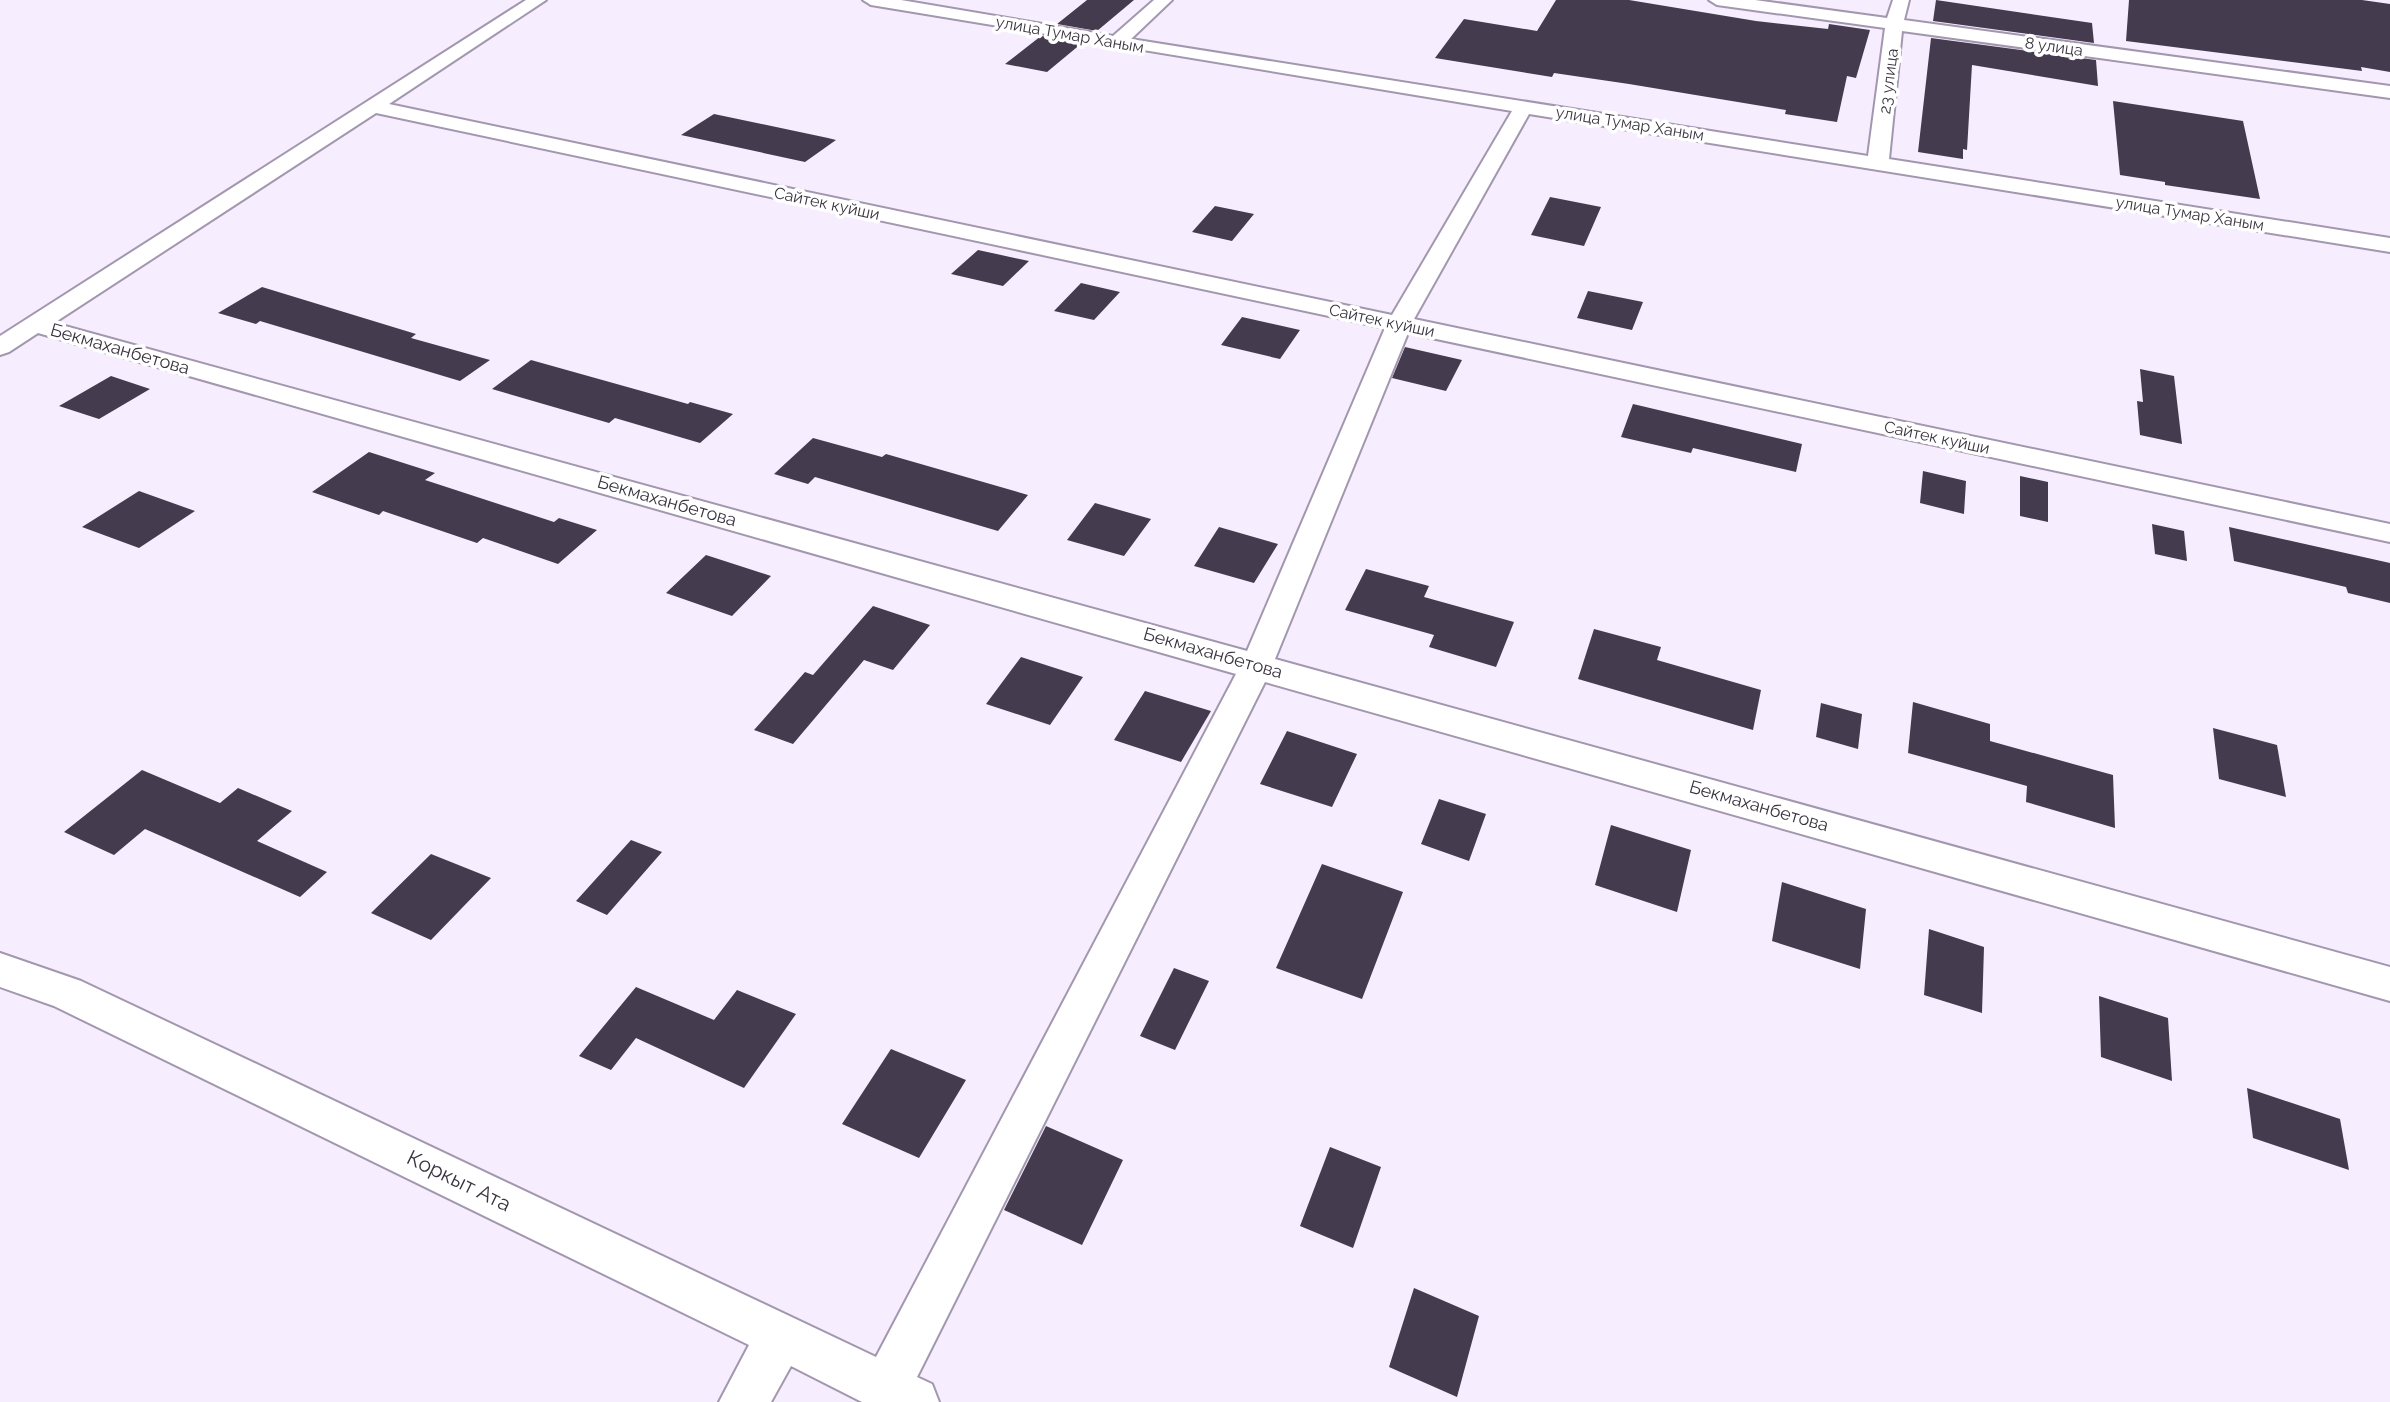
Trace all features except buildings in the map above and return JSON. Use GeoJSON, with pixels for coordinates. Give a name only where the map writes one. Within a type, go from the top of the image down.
{"type":"FeatureCollection","features":[{"type":"Feature","properties":{"kind":"street"},"geometry":{"type":"LineString","coordinates":[[0,347],[538,0]]}},
{"type":"Feature","properties":{"kind":"street","name":"улица Тумар Ханым"},"geometry":{"type":"LineString","coordinates":[[871,0],[1117,42],[2390,245]]}},
{"type":"Feature","properties":{"kind":"street"},"geometry":{"type":"LineString","coordinates":[[1117,42],[1164,0]]}},
{"type":"Feature","properties":{"kind":"street","name":"8 улица"},"geometry":{"type":"LineString","coordinates":[[1717,0],[2390,92]]}},
{"type":"Feature","properties":{"kind":"street","name":"23 улица"},"geometry":{"type":"LineString","coordinates":[[1878,162],[1894,25],[1901,0]]}},
{"type":"Feature","properties":{"kind":"street"},"geometry":{"type":"LineString","coordinates":[[900,1395],[1257,666],[1399,324],[1524,106]]}},
{"type":"Feature","properties":{"kind":"street","name":"Сайтек куйши"},"geometry":{"type":"LineString","coordinates":[[374,107],[2390,533]]}},
{"type":"Feature","properties":{"kind":"street","name":"Бекмаханбетова"},"geometry":{"type":"LineString","coordinates":[[35,325],[2390,984]]}},
{"type":"Feature","properties":{"kind":"street","name":"Коркыт Ата"},"geometry":{"type":"LineString","coordinates":[[0,970],[67,993],[781,1335],[900,1395]]}},
{"type":"Feature","properties":{"kind":"street"},"geometry":{"type":"LineString","coordinates":[[744,1402],[781,1335]]}}]}
